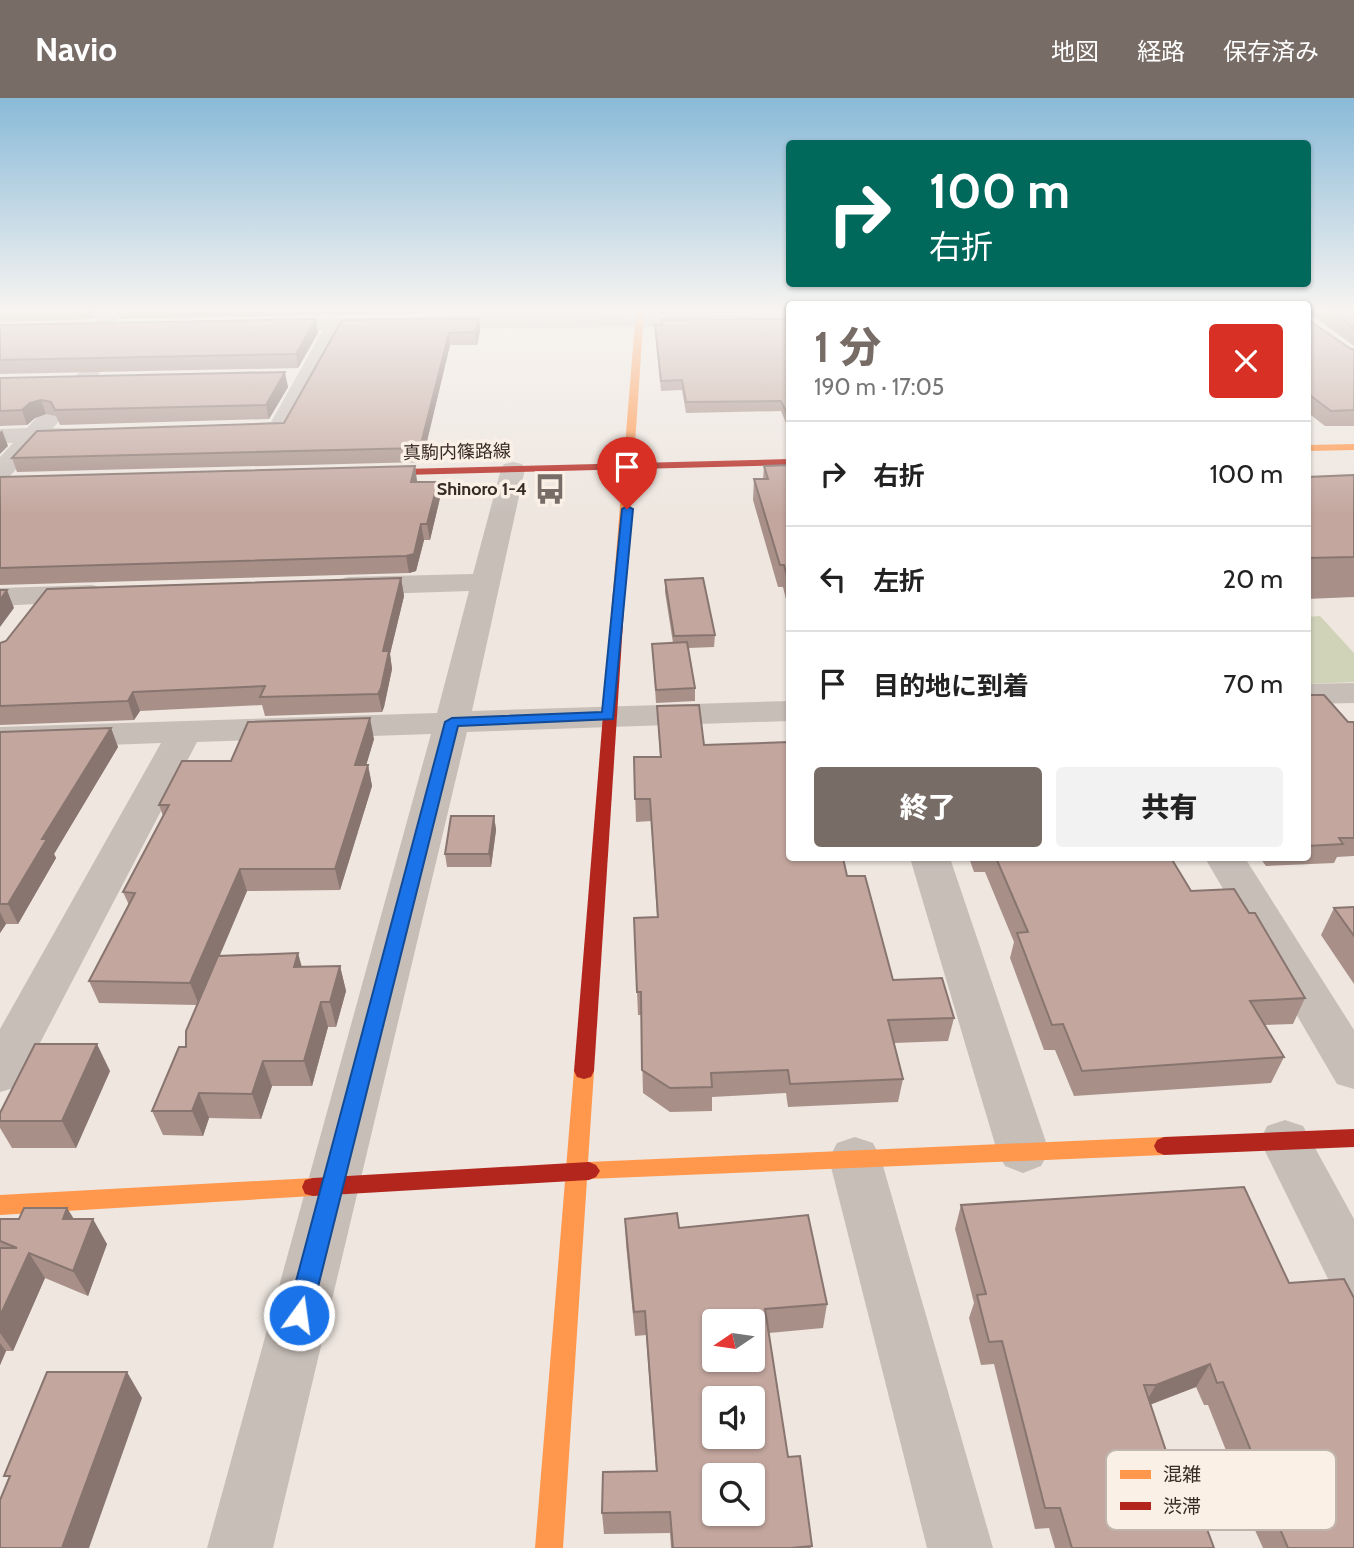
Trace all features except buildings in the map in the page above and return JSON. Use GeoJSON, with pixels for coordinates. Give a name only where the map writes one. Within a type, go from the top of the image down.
{"type":"FeatureCollection","features":[{"type":"Feature","properties":{"kind":"street"},"geometry":{"type":"LineString","coordinates":[[5,479],[36,435],[82,379]]}},
{"type":"Feature","properties":{"kind":"street"},"geometry":{"type":"LineString","coordinates":[[212,431],[279,429],[307,379]]}},
{"type":"Feature","properties":{"kind":"street"},"geometry":{"type":"LineString","coordinates":[[549,1548],[608,716],[636,379]]}},
{"type":"Feature","properties":{"kind":"street"},"geometry":{"type":"LineString","coordinates":[[54,382],[107,381]]}},
{"type":"Feature","properties":{"kind":"street"},"geometry":{"type":"LineString","coordinates":[[0,436],[104,433]]}},
{"type":"Feature","properties":{"kind":"street"},"geometry":{"type":"LineString","coordinates":[[1311,448],[1354,447]]}},
{"type":"Feature","properties":{"kind":"street","name":"真駒内篠路線"},"geometry":{"type":"LineString","coordinates":[[346,474],[786,462]]}},
{"type":"Feature","properties":{"kind":"street"},"geometry":{"type":"LineString","coordinates":[[240,1548],[452,722],[513,469]]}},
{"type":"Feature","properties":{"kind":"street"},"geometry":{"type":"LineString","coordinates":[[320,587],[487,582]]}},
{"type":"Feature","properties":{"kind":"street"},"geometry":{"type":"LineString","coordinates":[[0,597],[126,593]]}},
{"type":"Feature","properties":{"kind":"street"},"geometry":{"type":"LineString","coordinates":[[17,629],[43,596]]}},
{"type":"Feature","properties":{"kind":"street"},"geometry":{"type":"LineString","coordinates":[[1311,694],[1354,693]]}},
{"type":"Feature","properties":{"kind":"street"},"geometry":{"type":"LineString","coordinates":[[0,738],[786,711]]}},
{"type":"Feature","properties":{"kind":"street"},"geometry":{"type":"LineString","coordinates":[[0,1073],[185,731]]}},
{"type":"Feature","properties":{"kind":"street"},"geometry":{"type":"LineString","coordinates":[[931,861],[1023,1151]]}},
{"type":"Feature","properties":{"kind":"street"},"geometry":{"type":"LineString","coordinates":[[1227,861],[1354,1070]]}},
{"type":"Feature","properties":{"kind":"street"},"geometry":{"type":"LineString","coordinates":[[0,1205],[576,1172],[1354,1138]]}},
{"type":"Feature","properties":{"kind":"street"},"geometry":{"type":"LineString","coordinates":[[1285,1141],[1354,1273]]}},
{"type":"Feature","properties":{"kind":"street"},"geometry":{"type":"LineString","coordinates":[[855,1159],[960,1548]]}},
{"type":"Feature","properties":{"kind":"green space"},"geometry":{"type":"Polygon","coordinates":[[[1320,616],[1354,653],[1354,682],[1311,684],[1311,617],[1320,616]]]}},
{"type":"Feature","properties":{"kind":"traffic: slow"},"geometry":{"type":"LineString","coordinates":[[619,592],[635,379]]}},
{"type":"Feature","properties":{"kind":"traffic: slow"},"geometry":{"type":"LineString","coordinates":[[1311,448],[1354,447]]}},
{"type":"Feature","properties":{"kind":"traffic: slow"},"geometry":{"type":"LineString","coordinates":[[549,1548],[584,1071]]}},
{"type":"Feature","properties":{"kind":"traffic: slow"},"geometry":{"type":"LineString","coordinates":[[589,1171],[1164,1146]]}},
{"type":"Feature","properties":{"kind":"traffic: slow"},"geometry":{"type":"LineString","coordinates":[[0,1205],[313,1187]]}},
{"type":"Feature","properties":{"kind":"traffic: jam"},"geometry":{"type":"LineString","coordinates":[[364,473],[786,462]]}},
{"type":"Feature","properties":{"kind":"traffic: jam"},"geometry":{"type":"LineString","coordinates":[[584,1071],[619,592]]}},
{"type":"Feature","properties":{"kind":"traffic: jam"},"geometry":{"type":"LineString","coordinates":[[1164,1146],[1354,1138]]}},
{"type":"Feature","properties":{"kind":"traffic: jam"},"geometry":{"type":"LineString","coordinates":[[313,1187],[589,1171]]}},
{"type":"Feature","properties":{"kind":"place","name":"Shinoro 1-4"},"geometry":{"type":"Point","coordinates":[550,489]}},
{"type":"Feature","properties":{"kind":"route"},"geometry":{"type":"LineString","coordinates":[[299,1315],[452,722],[608,716],[627,509]]}}]}
